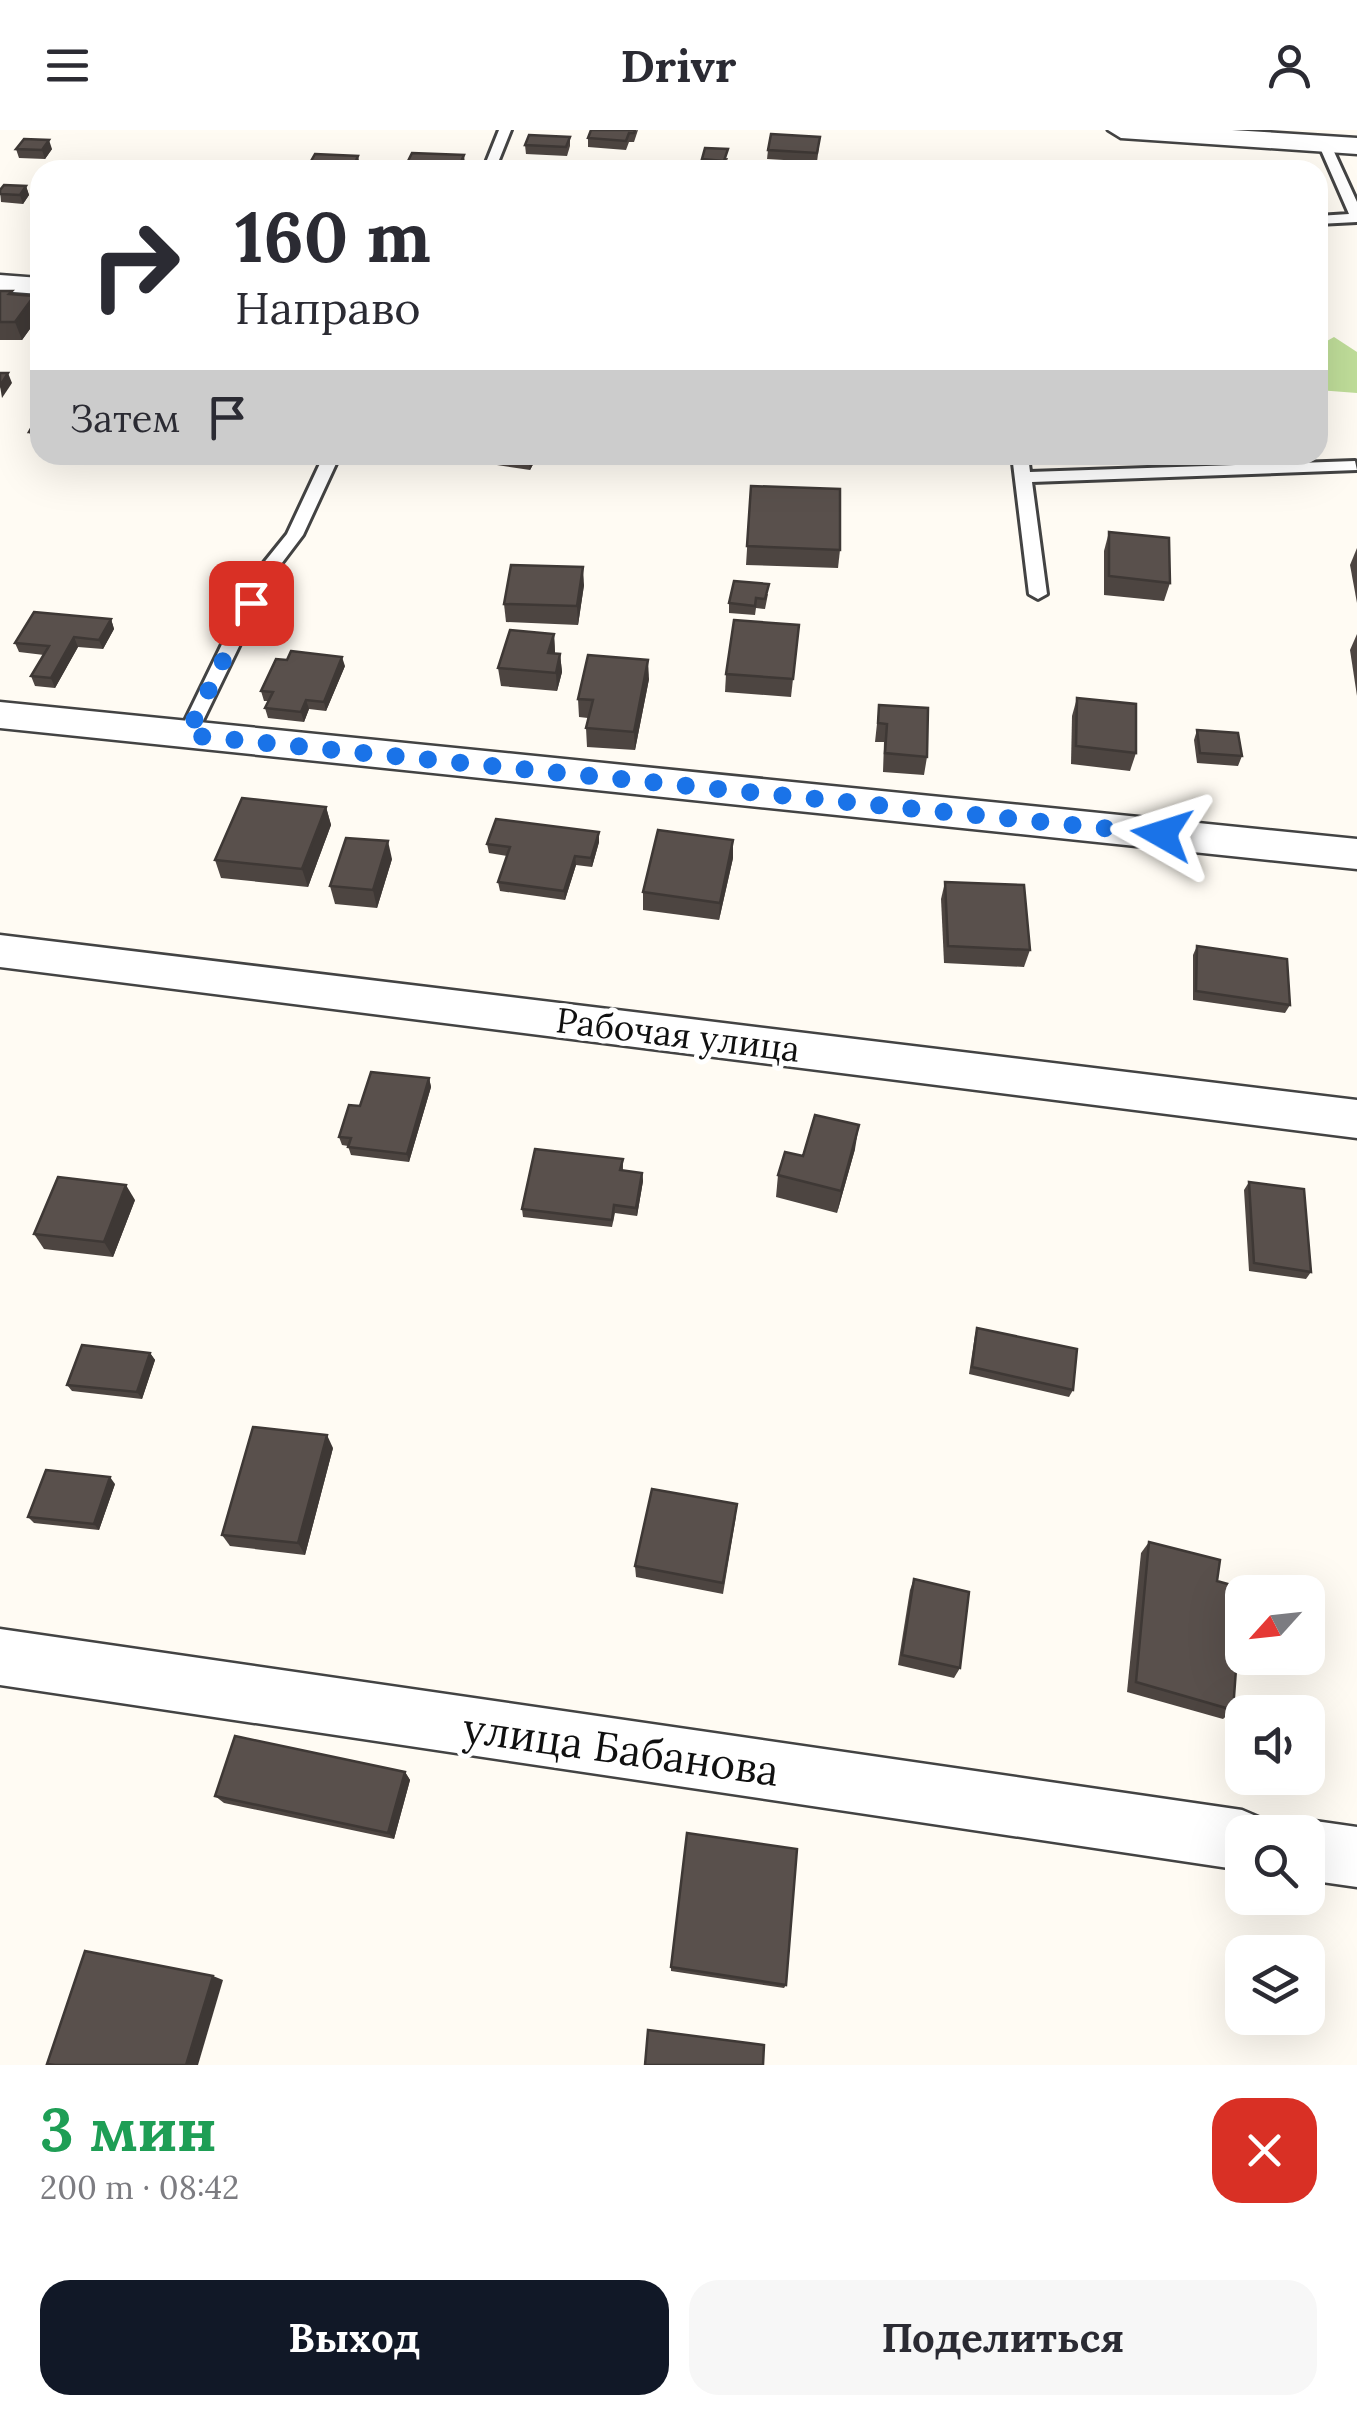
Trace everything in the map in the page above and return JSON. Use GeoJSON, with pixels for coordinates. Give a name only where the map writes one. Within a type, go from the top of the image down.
{"type":"FeatureCollection","features":[{"type":"Feature","properties":{"kind":"street"},"geometry":{"type":"LineString","coordinates":[[1120,130],[1357,146]]}},
{"type":"Feature","properties":{"kind":"street"},"geometry":{"type":"LineString","coordinates":[[0,283],[30,285]]}},
{"type":"Feature","properties":{"kind":"street"},"geometry":{"type":"LineString","coordinates":[[0,715],[1357,854]]}},
{"type":"Feature","properties":{"kind":"street","name":"Рабочая улица"},"geometry":{"type":"LineString","coordinates":[[0,951],[1357,1119]]}},
{"type":"Feature","properties":{"kind":"street","name":"улица Бабанова"},"geometry":{"type":"LineString","coordinates":[[0,1657],[1225,1837]]}},
{"type":"Feature","properties":{"kind":"street"},"geometry":{"type":"LineString","coordinates":[[1325,1852],[1357,1857]]}},
{"type":"Feature","properties":{"kind":"lane"},"geometry":{"type":"LineString","coordinates":[[493,160],[504,130]]}},
{"type":"Feature","properties":{"kind":"lane"},"geometry":{"type":"LineString","coordinates":[[1324,143],[1357,217],[1328,219]]}},
{"type":"Feature","properties":{"kind":"lane"},"geometry":{"type":"LineString","coordinates":[[187,735],[267,570],[295,535],[327,465]]}},
{"type":"Feature","properties":{"kind":"lane"},"geometry":{"type":"LineString","coordinates":[[1022,465],[1038,594]]}},
{"type":"Feature","properties":{"kind":"lane"},"geometry":{"type":"LineString","coordinates":[[1024,477],[1355,466]]}},
{"type":"Feature","properties":{"kind":"green space"},"geometry":{"type":"Polygon","coordinates":[[[1334,337],[1357,352],[1357,393],[1328,391],[1328,340],[1334,337]]]}},
{"type":"Feature","properties":{"kind":"building"},"geometry":{"type":"Polygon","coordinates":[[[591,130],[635,130],[626,141],[588,138],[591,130]]]}},
{"type":"Feature","properties":{"kind":"building"},"geometry":{"type":"Polygon","coordinates":[[[771,134],[820,137],[817,153],[768,150],[771,134]]]}},
{"type":"Feature","properties":{"kind":"building"},"geometry":{"type":"Polygon","coordinates":[[[529,135],[570,137],[566,147],[525,145],[529,135]]]}},
{"type":"Feature","properties":{"kind":"building"},"geometry":{"type":"Polygon","coordinates":[[[24,139],[49,140],[42,150],[16,149],[24,139]]]}},
{"type":"Feature","properties":{"kind":"building"},"geometry":{"type":"Polygon","coordinates":[[[705,148],[728,149],[724,160],[702,159],[705,148]]]}},
{"type":"Feature","properties":{"kind":"building"},"geometry":{"type":"Polygon","coordinates":[[[412,153],[464,155],[462,160],[408,160],[412,153]]]}},
{"type":"Feature","properties":{"kind":"building"},"geometry":{"type":"Polygon","coordinates":[[[315,154],[358,156],[356,160],[312,160],[315,154]]]}},
{"type":"Feature","properties":{"kind":"building"},"geometry":{"type":"Polygon","coordinates":[[[4,185],[26,186],[20,195],[0,194],[4,185]]]}},
{"type":"Feature","properties":{"kind":"building"},"geometry":{"type":"Polygon","coordinates":[[[0,291],[30,296],[15,322],[0,322],[0,291]]]}},
{"type":"Feature","properties":{"kind":"building"},"geometry":{"type":"Polygon","coordinates":[[[751,486],[840,489],[840,550],[747,546],[751,486]]]}},
{"type":"Feature","properties":{"kind":"building"},"geometry":{"type":"Polygon","coordinates":[[[1109,532],[1169,538],[1170,583],[1109,576],[1109,532]]]}},
{"type":"Feature","properties":{"kind":"building"},"geometry":{"type":"Polygon","coordinates":[[[511,565],[583,567],[577,606],[504,604],[511,565]]]}},
{"type":"Feature","properties":{"kind":"building"},"geometry":{"type":"Polygon","coordinates":[[[734,581],[769,584],[765,599],[756,598],[755,606],[729,603],[734,581]]]}},
{"type":"Feature","properties":{"kind":"building"},"geometry":{"type":"Polygon","coordinates":[[[34,612],[111,619],[99,640],[74,637],[51,678],[31,676],[49,646],[15,643],[34,612]]]}},
{"type":"Feature","properties":{"kind":"building"},"geometry":{"type":"Polygon","coordinates":[[[734,620],[799,625],[793,679],[726,674],[734,620]]]}},
{"type":"Feature","properties":{"kind":"building"},"geometry":{"type":"Polygon","coordinates":[[[510,630],[554,634],[548,653],[560,654],[556,673],[498,668],[510,630]]]}},
{"type":"Feature","properties":{"kind":"building"},"geometry":{"type":"Polygon","coordinates":[[[291,651],[342,657],[324,702],[306,700],[301,712],[265,708],[273,692],[261,691],[276,659],[287,660],[291,651]]]}},
{"type":"Feature","properties":{"kind":"building"},"geometry":{"type":"Polygon","coordinates":[[[588,655],[648,660],[634,732],[586,728],[593,700],[578,699],[588,655]]]}},
{"type":"Feature","properties":{"kind":"building"},"geometry":{"type":"Polygon","coordinates":[[[1077,698],[1136,704],[1136,753],[1076,746],[1077,698]]]}},
{"type":"Feature","properties":{"kind":"building"},"geometry":{"type":"Polygon","coordinates":[[[879,705],[928,708],[927,757],[885,753],[887,724],[878,723],[879,705]]]}},
{"type":"Feature","properties":{"kind":"building"},"geometry":{"type":"Polygon","coordinates":[[[1197,730],[1238,733],[1242,756],[1200,753],[1197,730]]]}},
{"type":"Feature","properties":{"kind":"building"},"geometry":{"type":"Polygon","coordinates":[[[242,798],[326,807],[302,869],[215,860],[242,798]]]}},
{"type":"Feature","properties":{"kind":"building"},"geometry":{"type":"Polygon","coordinates":[[[496,819],[599,832],[591,858],[575,856],[564,891],[498,882],[510,847],[487,844],[496,819]]]}},
{"type":"Feature","properties":{"kind":"building"},"geometry":{"type":"Polygon","coordinates":[[[658,830],[733,840],[720,903],[643,892],[658,830]]]}},
{"type":"Feature","properties":{"kind":"building"},"geometry":{"type":"Polygon","coordinates":[[[346,838],[388,841],[373,890],[330,886],[346,838]]]}},
{"type":"Feature","properties":{"kind":"building"},"geometry":{"type":"Polygon","coordinates":[[[945,882],[1024,885],[1030,950],[948,946],[945,882]]]}},
{"type":"Feature","properties":{"kind":"building"},"geometry":{"type":"Polygon","coordinates":[[[1197,946],[1287,959],[1290,1005],[1196,991],[1197,946]]]}},
{"type":"Feature","properties":{"kind":"building"},"geometry":{"type":"Polygon","coordinates":[[[371,1072],[429,1078],[407,1154],[348,1147],[351,1138],[339,1137],[349,1105],[360,1106],[371,1072]]]}},
{"type":"Feature","properties":{"kind":"building"},"geometry":{"type":"Polygon","coordinates":[[[815,1115],[859,1125],[841,1191],[778,1175],[785,1152],[803,1156],[815,1115]]]}},
{"type":"Feature","properties":{"kind":"building"},"geometry":{"type":"Polygon","coordinates":[[[535,1149],[623,1159],[620,1170],[642,1173],[636,1208],[614,1205],[612,1220],[522,1209],[535,1149]]]}},
{"type":"Feature","properties":{"kind":"building"},"geometry":{"type":"Polygon","coordinates":[[[58,1177],[126,1185],[104,1242],[34,1234],[58,1177]]]}},
{"type":"Feature","properties":{"kind":"building"},"geometry":{"type":"Polygon","coordinates":[[[1249,1182],[1304,1189],[1311,1272],[1254,1263],[1249,1182]]]}},
{"type":"Feature","properties":{"kind":"building"},"geometry":{"type":"Polygon","coordinates":[[[977,1328],[1077,1349],[1073,1390],[972,1367],[977,1328]]]}},
{"type":"Feature","properties":{"kind":"building"},"geometry":{"type":"Polygon","coordinates":[[[82,1345],[150,1353],[137,1392],[67,1385],[82,1345]]]}},
{"type":"Feature","properties":{"kind":"building"},"geometry":{"type":"Polygon","coordinates":[[[253,1427],[327,1435],[298,1543],[222,1535],[253,1427]]]}},
{"type":"Feature","properties":{"kind":"building"},"geometry":{"type":"Polygon","coordinates":[[[46,1470],[110,1477],[94,1524],[28,1517],[46,1470]]]}},
{"type":"Feature","properties":{"kind":"building"},"geometry":{"type":"Polygon","coordinates":[[[652,1489],[737,1504],[723,1583],[635,1566],[652,1489]]]}},
{"type":"Feature","properties":{"kind":"building"},"geometry":{"type":"Polygon","coordinates":[[[1149,1542],[1220,1560],[1217,1581],[1225,1583],[1225,1675],[1236,1675],[1234,1695],[1225,1695],[1225,1708],[1136,1682],[1149,1542]]]}},
{"type":"Feature","properties":{"kind":"building"},"geometry":{"type":"Polygon","coordinates":[[[914,1579],[969,1592],[960,1668],[902,1655],[914,1579]]]}},
{"type":"Feature","properties":{"kind":"building"},"geometry":{"type":"Polygon","coordinates":[[[235,1736],[405,1772],[388,1833],[215,1796],[235,1736]]]}},
{"type":"Feature","properties":{"kind":"building"},"geometry":{"type":"Polygon","coordinates":[[[687,1833],[797,1849],[786,1985],[671,1967],[687,1833]]]}},
{"type":"Feature","properties":{"kind":"building"},"geometry":{"type":"Polygon","coordinates":[[[85,1951],[213,1976],[186,2065],[47,2064],[85,1951]]]}},
{"type":"Feature","properties":{"kind":"building"},"geometry":{"type":"Polygon","coordinates":[[[648,2030],[764,2045],[763,2065],[645,2065],[648,2030]]]}},
{"type":"Feature","properties":{"kind":"route"},"geometry":{"type":"LineString","coordinates":[[251,603],[187,735],[1162,834]]}}]}
